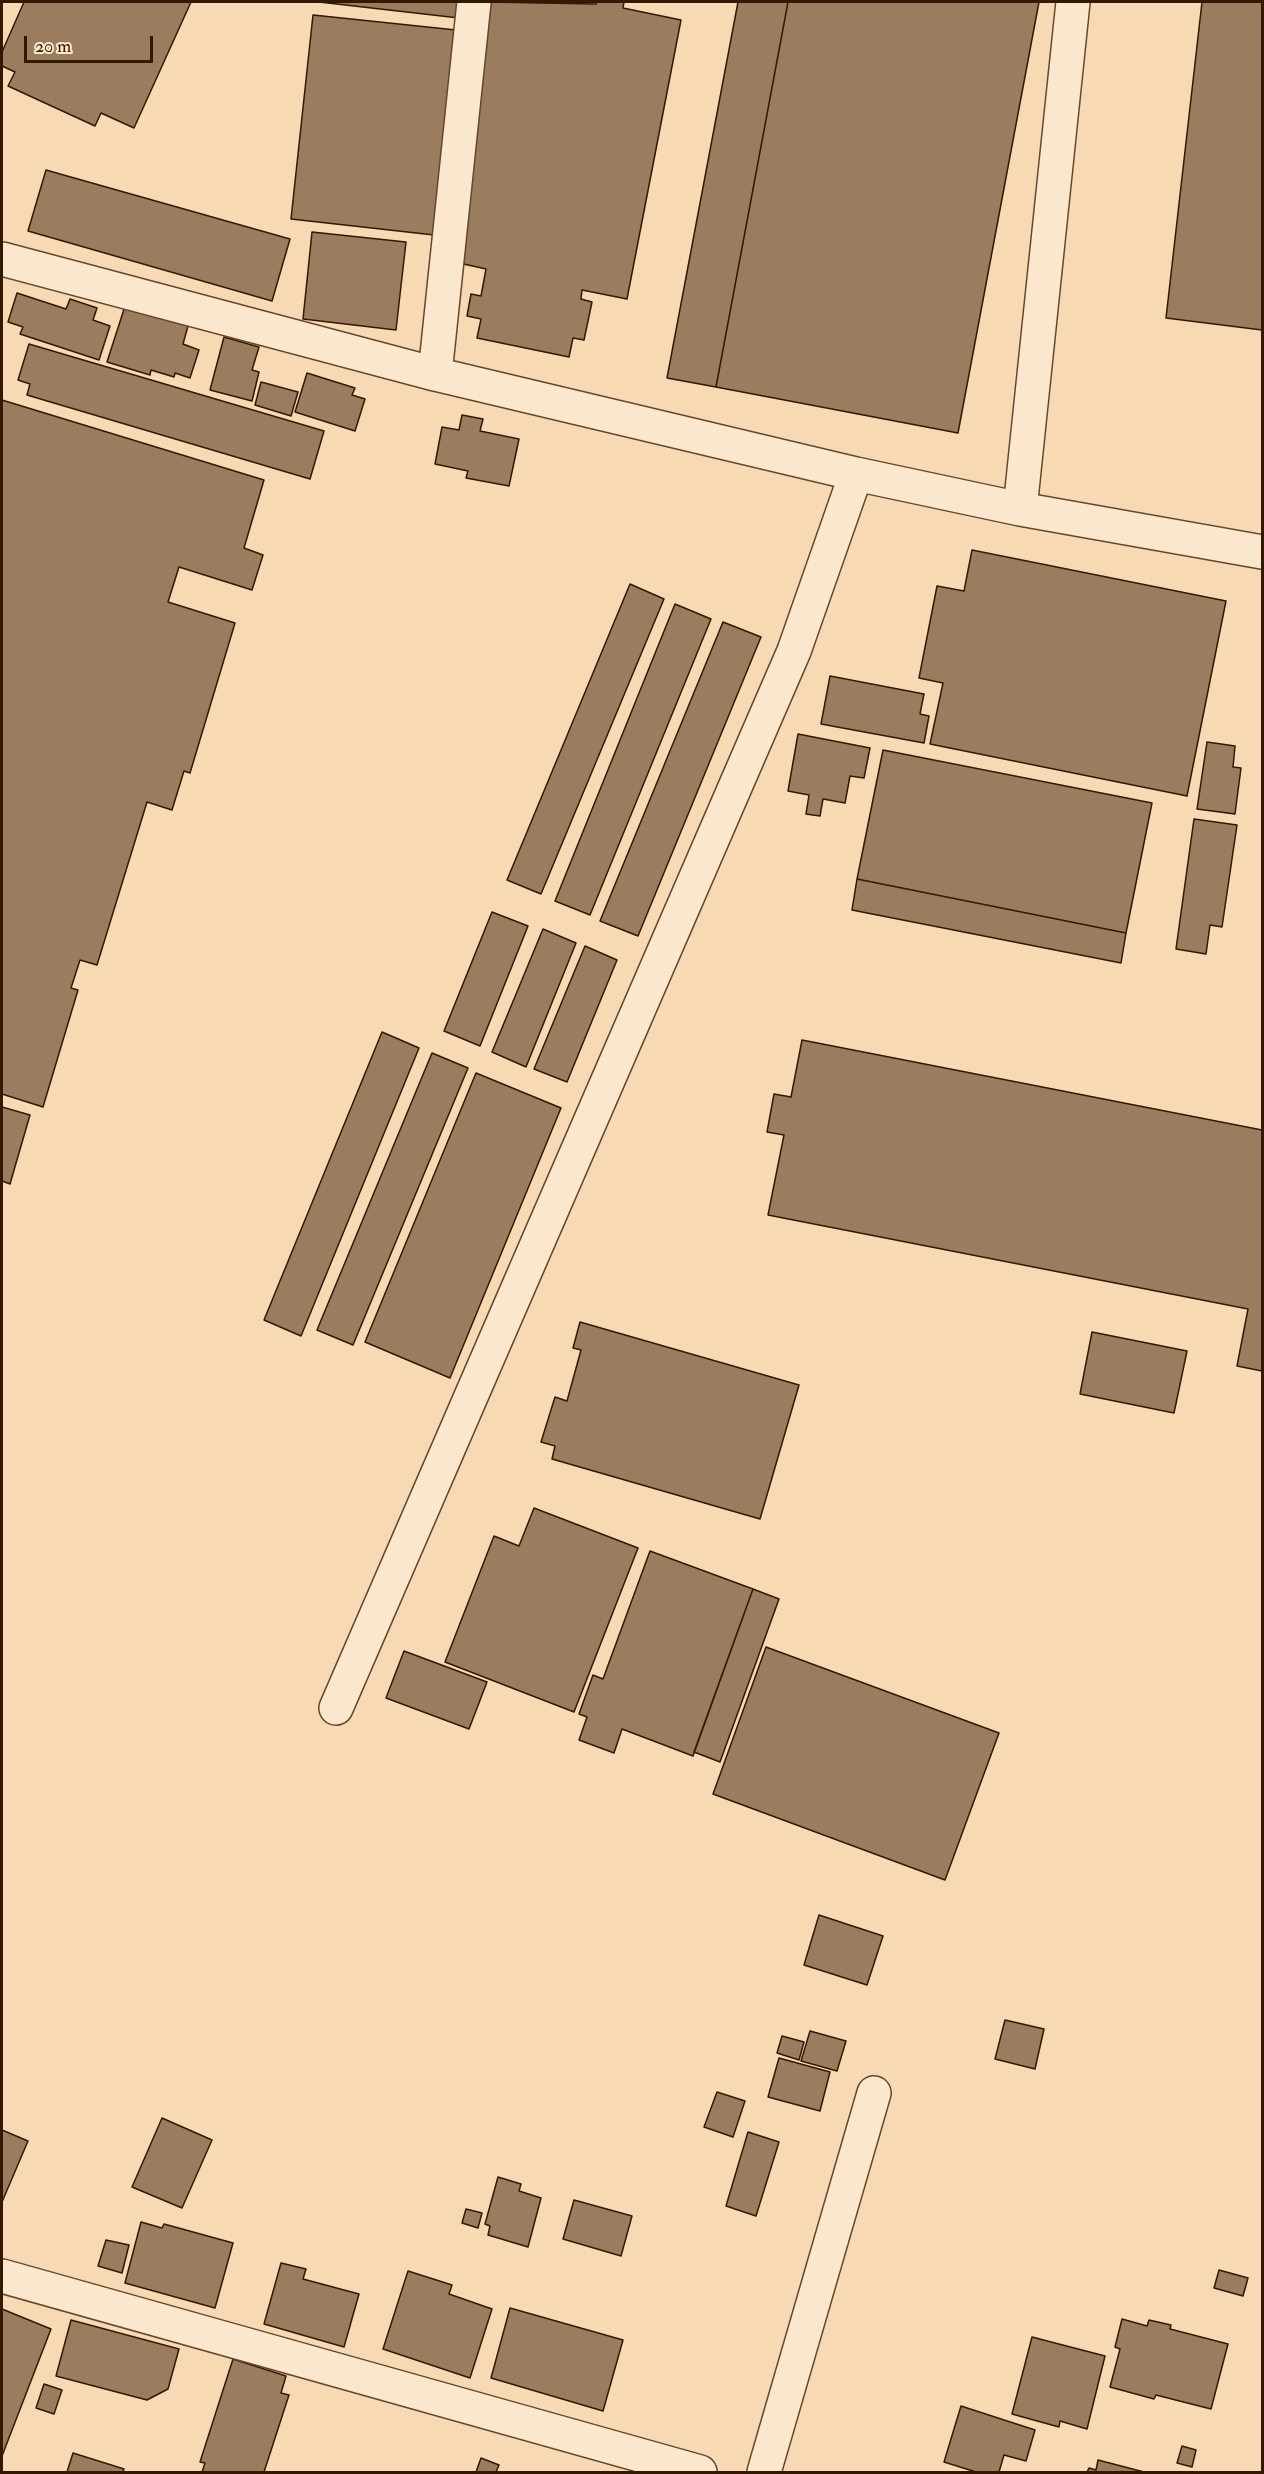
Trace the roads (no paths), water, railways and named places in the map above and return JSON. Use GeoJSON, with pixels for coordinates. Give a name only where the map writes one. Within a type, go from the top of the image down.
{"type":"FeatureCollection","features":[{"type":"Feature","properties":{"kind":"street"},"geometry":{"type":"LineString","coordinates":[[435,374],[474,2]]}},
{"type":"Feature","properties":{"kind":"street"},"geometry":{"type":"LineString","coordinates":[[1020,509],[1073,2]]}},
{"type":"Feature","properties":{"kind":"street"},"geometry":{"type":"LineString","coordinates":[[2,259],[435,374],[856,474],[1020,509],[1263,552]]}},
{"type":"Feature","properties":{"kind":"street"},"geometry":{"type":"LineString","coordinates":[[336,1708],[794,651],[856,474]]}},
{"type":"Feature","properties":{"kind":"street"},"geometry":{"type":"LineString","coordinates":[[764,2472],[874,2093]]}},
{"type":"Feature","properties":{"kind":"street"},"geometry":{"type":"LineString","coordinates":[[2,2276],[700,2472]]}}]}
